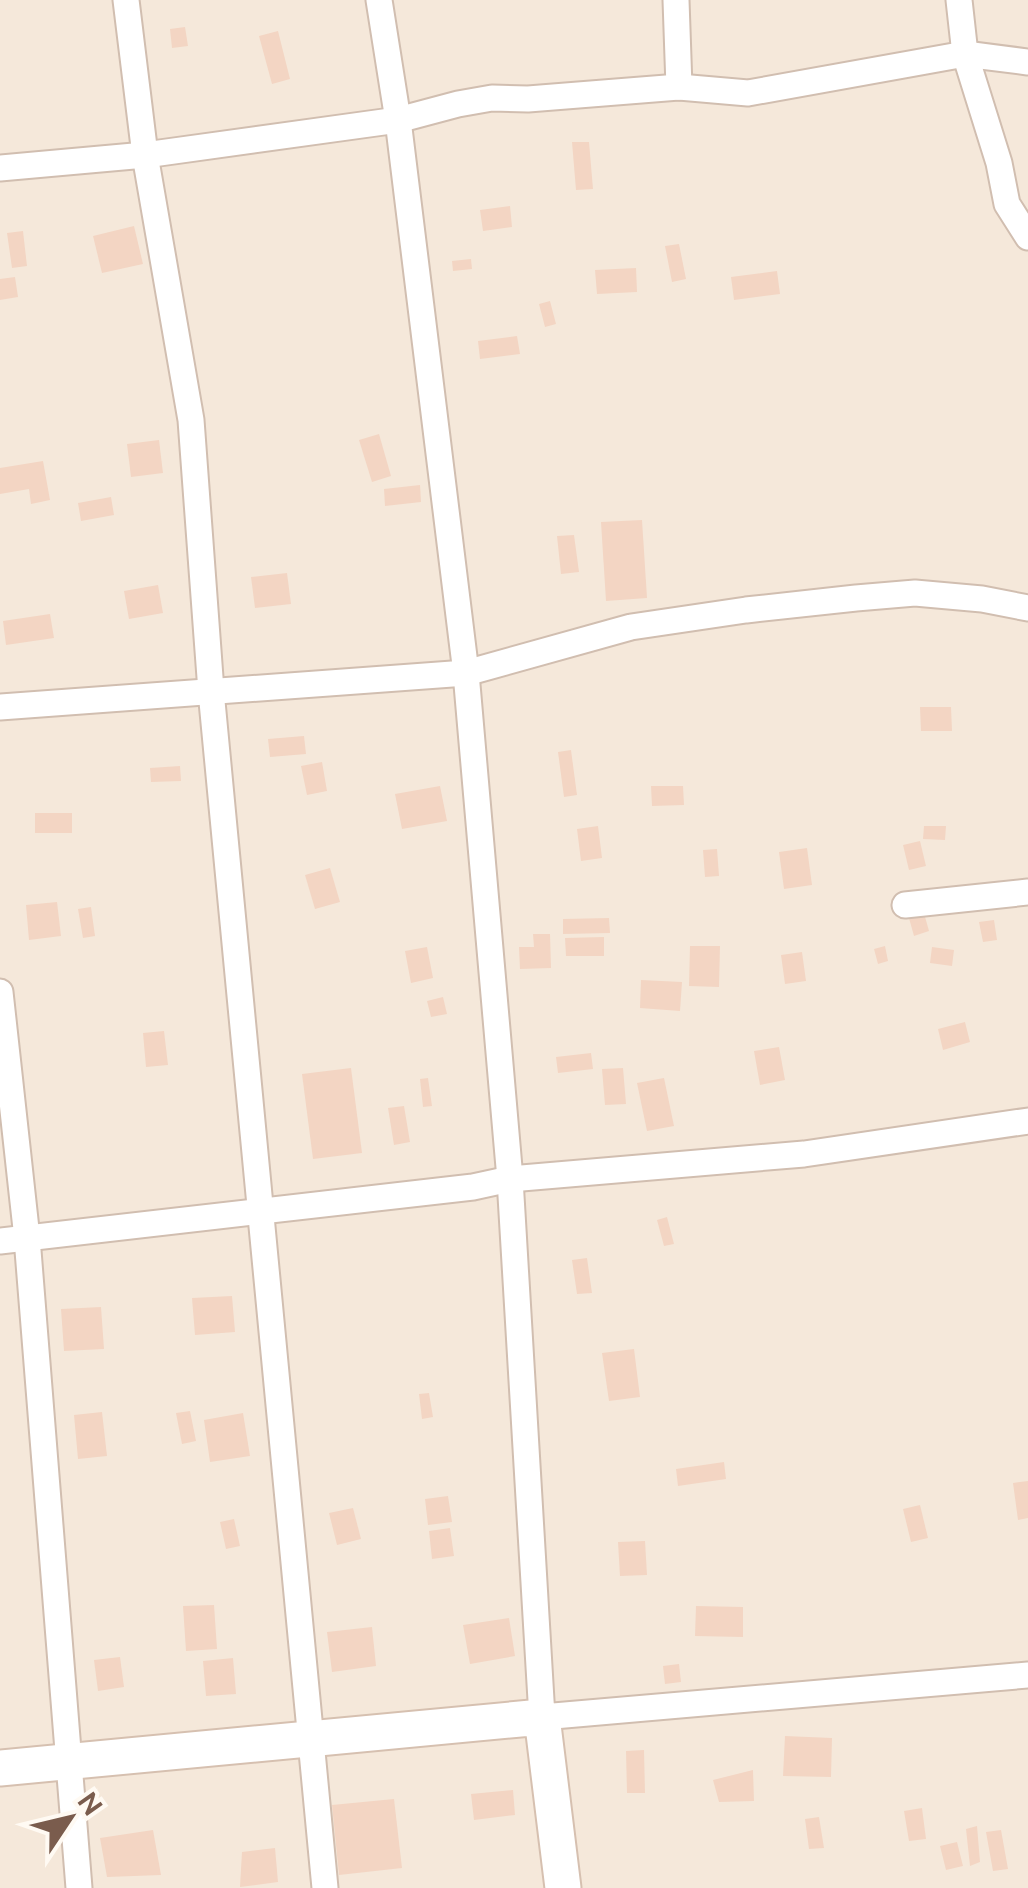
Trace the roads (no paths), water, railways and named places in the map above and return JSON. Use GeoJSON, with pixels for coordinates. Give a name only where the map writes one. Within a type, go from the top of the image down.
{"type":"FeatureCollection","features":[{"type":"Feature","properties":{"kind":"street"},"geometry":{"type":"LineString","coordinates":[[126,0],[146,155],[191,420],[211,692],[325,1888]]}},
{"type":"Feature","properties":{"kind":"street"},"geometry":{"type":"LineString","coordinates":[[379,0],[398,120],[466,674],[510,1180],[542,1717],[564,1888]]}},
{"type":"Feature","properties":{"kind":"street"},"geometry":{"type":"LineString","coordinates":[[676,0],[680,88]]}},
{"type":"Feature","properties":{"kind":"street"},"geometry":{"type":"LineString","coordinates":[[959,0],[965,54],[1000,163],[1008,204],[1028,237]]}},
{"type":"Feature","properties":{"kind":"street"},"geometry":{"type":"LineString","coordinates":[[0,168],[146,155],[398,120],[492,98],[680,88],[748,93],[965,54],[1028,62]]}},
{"type":"Feature","properties":{"kind":"street"},"geometry":{"type":"LineString","coordinates":[[0,707],[466,674],[631,627],[746,610],[915,593],[982,598],[1028,608]]}},
{"type":"Feature","properties":{"kind":"street"},"geometry":{"type":"LineString","coordinates":[[904,905],[1028,892]]}},
{"type":"Feature","properties":{"kind":"street"},"geometry":{"type":"LineString","coordinates":[[0,992],[27,1238],[79,1888]]}},
{"type":"Feature","properties":{"kind":"street"},"geometry":{"type":"LineString","coordinates":[[0,1242],[510,1180],[804,1154],[1028,1121]]}},
{"type":"Feature","properties":{"kind":"street"},"geometry":{"type":"LineString","coordinates":[[0,1768],[1028,1675]]}}]}
